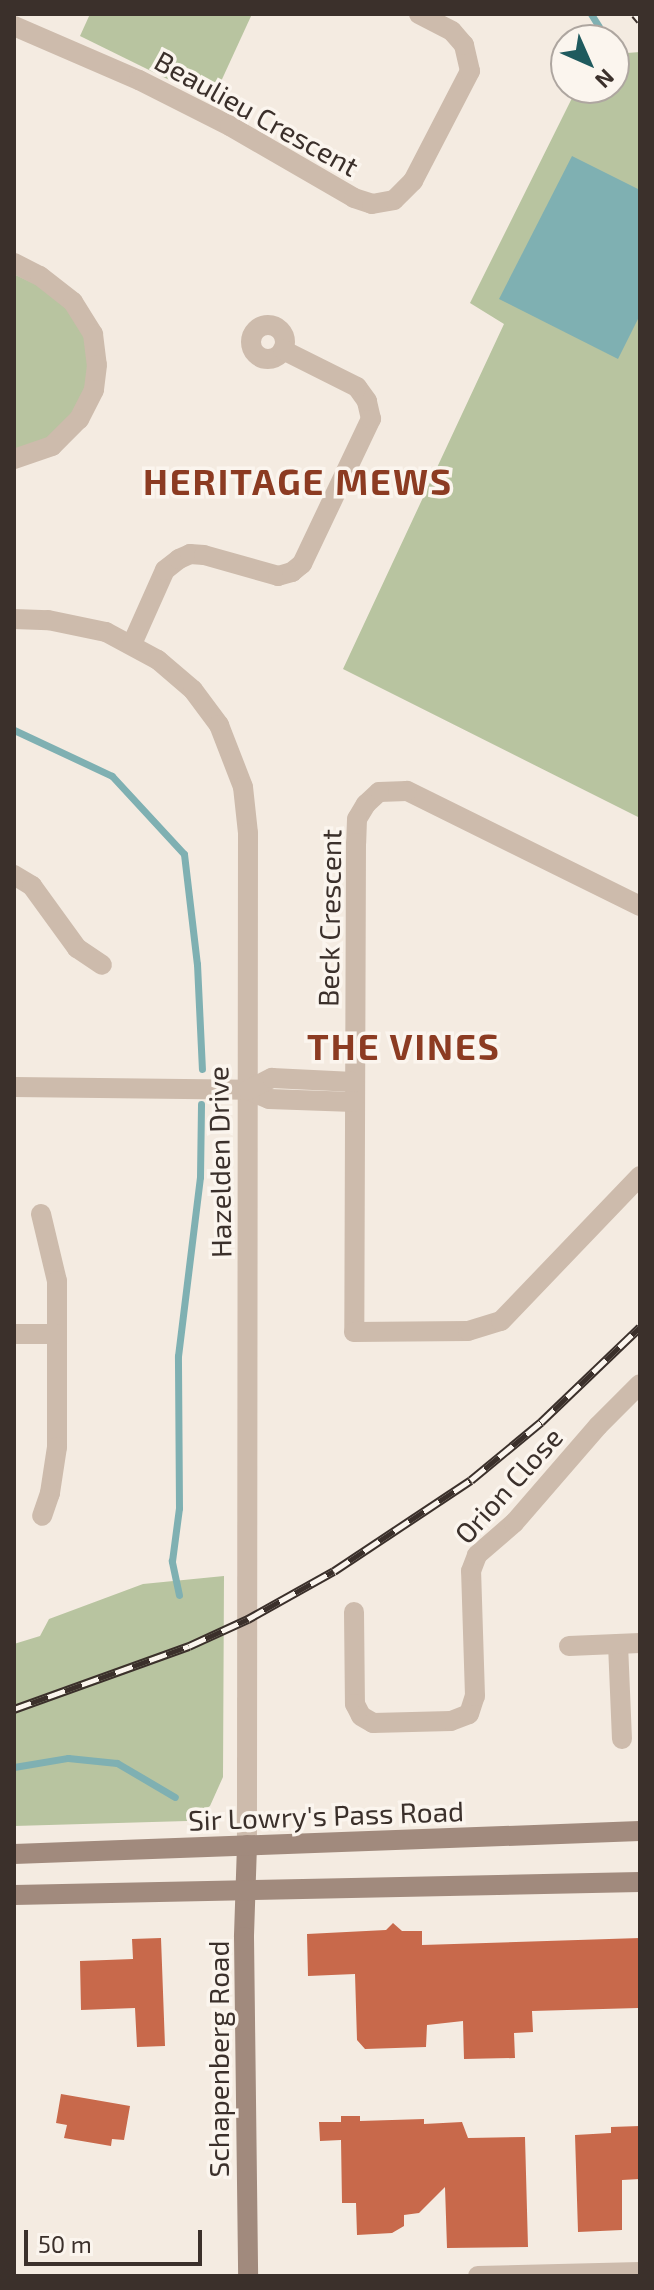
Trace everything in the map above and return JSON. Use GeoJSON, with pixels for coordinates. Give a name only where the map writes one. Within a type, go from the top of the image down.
{"type":"FeatureCollection","features":[{"type":"Feature","properties":{"kind":"main road","name":"Sir Lowry's Pass Road"},"geometry":{"type":"LineString","coordinates":[[14,1854],[640,1831]]}},
{"type":"Feature","properties":{"kind":"main road","name":"Schapenberg Road"},"geometry":{"type":"LineString","coordinates":[[247,1845],[248,2276]]}},
{"type":"Feature","properties":{"kind":"main road"},"geometry":{"type":"LineString","coordinates":[[14,1895],[640,1882]]}},
{"type":"Feature","properties":{"kind":"street","name":"Beaulieu Crescent"},"geometry":{"type":"LineString","coordinates":[[14,26],[139,80],[230,126],[354,198],[372,204],[394,200],[413,181],[470,71],[464,45],[452,31],[419,14]]}},
{"type":"Feature","properties":{"kind":"street"},"geometry":{"type":"LineString","coordinates":[[14,263],[40,276],[73,302],[93,334],[97,365],[94,390],[79,419],[52,446],[14,459]]}},
{"type":"Feature","properties":{"kind":"street"},"geometry":{"type":"LineString","coordinates":[[132,644],[165,570],[179,559],[190,554],[204,555],[278,576],[292,572],[302,564],[371,419],[367,401],[357,387],[283,350]]}},
{"type":"Feature","properties":{"kind":"street","name":"Hazelden Drive"},"geometry":{"type":"LineString","coordinates":[[14,619],[79,624],[132,644],[193,690],[219,725],[240,772],[248,833],[247,1845]]}},
{"type":"Feature","properties":{"kind":"street","name":"Beck Crescent"},"geometry":{"type":"LineString","coordinates":[[640,906],[421,796],[394,789],[379,792],[366,804],[357,819],[354,1332],[468,1331],[501,1321],[640,1176]]}},
{"type":"Feature","properties":{"kind":"street"},"geometry":{"type":"LineString","coordinates":[[14,875],[32,886],[77,948],[102,965]]}},
{"type":"Feature","properties":{"kind":"street"},"geometry":{"type":"LineString","coordinates":[[14,1087],[248,1090],[269,1099],[354,1092]]}},
{"type":"Feature","properties":{"kind":"street"},"geometry":{"type":"LineString","coordinates":[[41,1214],[55,1263],[57,1334],[57,1447],[50,1493],[42,1516]]}},
{"type":"Feature","properties":{"kind":"street"},"geometry":{"type":"LineString","coordinates":[[14,1334],[57,1334]]}},
{"type":"Feature","properties":{"kind":"street","name":"Orion Close"},"geometry":{"type":"LineString","coordinates":[[354,1612],[355,1704],[361,1716],[373,1723],[451,1721],[469,1714],[475,1696],[471,1571],[477,1555],[514,1523],[598,1426],[640,1384]]}},
{"type":"Feature","properties":{"kind":"street"},"geometry":{"type":"LineString","coordinates":[[569,1646],[640,1643]]}},
{"type":"Feature","properties":{"kind":"street"},"geometry":{"type":"LineString","coordinates":[[618,1644],[622,1739]]}},
{"type":"Feature","properties":{"kind":"street"},"geometry":{"type":"LineString","coordinates":[[478,2276],[640,2272]]}},
{"type":"Feature","properties":{"kind":"green space"},"geometry":{"type":"Polygon","coordinates":[[[90,14],[252,14],[212,101],[80,36],[90,14]]]}},
{"type":"Feature","properties":{"kind":"green space"},"geometry":{"type":"Polygon","coordinates":[[[640,52],[640,818],[343,669],[504,324],[470,303],[569,104],[630,104],[630,53],[640,52]]]}},
{"type":"Feature","properties":{"kind":"green space"},"geometry":{"type":"Polygon","coordinates":[[[14,274],[66,299],[89,336],[92,386],[72,426],[14,467],[14,274]]]}},
{"type":"Feature","properties":{"kind":"green space"},"geometry":{"type":"Polygon","coordinates":[[[224,1576],[223,1777],[210,1806],[187,1821],[14,1826],[14,1644],[40,1636],[49,1619],[143,1584],[224,1576]]]}},
{"type":"Feature","properties":{"kind":"water"},"geometry":{"type":"Polygon","coordinates":[[[572,156],[640,190],[640,315],[618,359],[499,299],[572,156]]]}},
{"type":"Feature","properties":{"kind":"building"},"geometry":{"type":"Polygon","coordinates":[[[393,1923],[402,1931],[422,1931],[422,1945],[640,1938],[638,2008],[532,2011],[533,2032],[514,2033],[515,2058],[464,2059],[463,2021],[427,2025],[426,2047],[365,2049],[357,2040],[355,1974],[308,1976],[307,1934],[386,1930],[393,1923]]]}},
{"type":"Feature","properties":{"kind":"building"},"geometry":{"type":"Polygon","coordinates":[[[161,1938],[165,2046],[137,2047],[135,2008],[81,2010],[80,1961],[133,1959],[132,1939],[161,1938]]]}},
{"type":"Feature","properties":{"kind":"building"},"geometry":{"type":"Polygon","coordinates":[[[61,2094],[130,2106],[124,2140],[112,2139],[111,2146],[64,2138],[67,2125],[56,2123],[61,2094]]]}},
{"type":"Feature","properties":{"kind":"building"},"geometry":{"type":"Polygon","coordinates":[[[341,2116],[360,2116],[360,2121],[424,2119],[424,2124],[462,2122],[468,2138],[525,2137],[528,2247],[447,2248],[445,2187],[419,2213],[404,2215],[404,2226],[392,2233],[357,2235],[356,2203],[342,2203],[341,2140],[320,2141],[319,2122],[341,2122],[341,2116]]]}},
{"type":"Feature","properties":{"kind":"building"},"geometry":{"type":"Polygon","coordinates":[[[640,2126],[640,2179],[622,2180],[622,2230],[578,2232],[575,2135],[611,2133],[611,2127],[640,2126]]]}},
{"type":"Feature","properties":{"kind":"waterway"},"geometry":{"type":"LineString","coordinates":[[591,14],[597,24]]}},
{"type":"Feature","properties":{"kind":"waterway"},"geometry":{"type":"LineString","coordinates":[[14,730],[112,776],[184,854],[197,964],[202,1069]]}},
{"type":"Feature","properties":{"kind":"waterway"},"geometry":{"type":"LineString","coordinates":[[179,1595],[172,1561],[179,1508],[178,1356],[200,1177],[201,1104]]}},
{"type":"Feature","properties":{"kind":"waterway"},"geometry":{"type":"LineString","coordinates":[[14,1767],[68,1758],[117,1763],[175,1797]]}},
{"type":"Feature","properties":{"kind":"railway"},"geometry":{"type":"LineString","coordinates":[[635,14],[640,20]]}},
{"type":"Feature","properties":{"kind":"railway"},"geometry":{"type":"LineString","coordinates":[[14,1709],[189,1646],[248,1619],[334,1571],[471,1480],[541,1422],[640,1327]]}},
{"type":"Feature","properties":{"kind":"district","name":"HERITAGE MEWS"},"geometry":{"type":"Point","coordinates":[298,481]}},
{"type":"Feature","properties":{"kind":"district","name":"THE VINES"},"geometry":{"type":"Point","coordinates":[404,1046]}}]}
